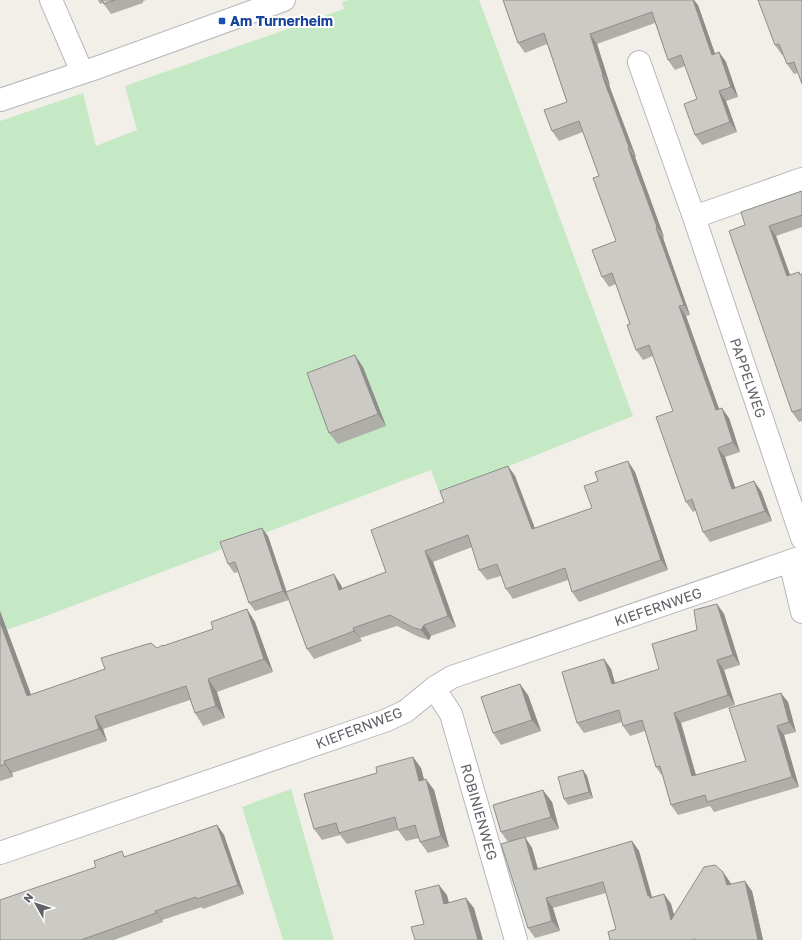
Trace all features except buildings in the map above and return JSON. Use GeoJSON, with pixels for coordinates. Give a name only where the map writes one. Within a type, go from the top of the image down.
{"type":"FeatureCollection","features":[{"type":"Feature","properties":{"kind":"street"},"geometry":{"type":"LineString","coordinates":[[51,0],[82,72]]}},
{"type":"Feature","properties":{"kind":"street"},"geometry":{"type":"LineString","coordinates":[[0,100],[284,0]]}},
{"type":"Feature","properties":{"kind":"street","name":"PAPPELWEG"},"geometry":{"type":"LineString","coordinates":[[639,62],[694,217],[802,538]]}},
{"type":"Feature","properties":{"kind":"street"},"geometry":{"type":"LineString","coordinates":[[694,217],[802,180]]}},
{"type":"Feature","properties":{"kind":"street"},"geometry":{"type":"LineString","coordinates":[[796,559],[802,612]]}},
{"type":"Feature","properties":{"kind":"street","name":"KIEFERNWEG"},"geometry":{"type":"LineString","coordinates":[[0,853],[387,720],[406,711],[434,688],[452,677],[796,559]]}},
{"type":"Feature","properties":{"kind":"street","name":"ROBINIENWEG"},"geometry":{"type":"LineString","coordinates":[[434,688],[451,714],[516,940]]}},
{"type":"Feature","properties":{"kind":"green space"},"geometry":{"type":"Polygon","coordinates":[[[349,0],[479,0],[633,416],[440,494],[431,470],[38,619],[0,632],[0,121],[83,93],[96,146],[137,130],[125,86],[344,9],[342,2],[349,0]]]}},
{"type":"Feature","properties":{"kind":"green space"},"geometry":{"type":"Polygon","coordinates":[[[291,789],[334,940],[283,940],[242,807],[291,789]]]}},
{"type":"Feature","properties":{"kind":"place","name":"Am Turnerheim"},"geometry":{"type":"Point","coordinates":[222,21]}}]}
